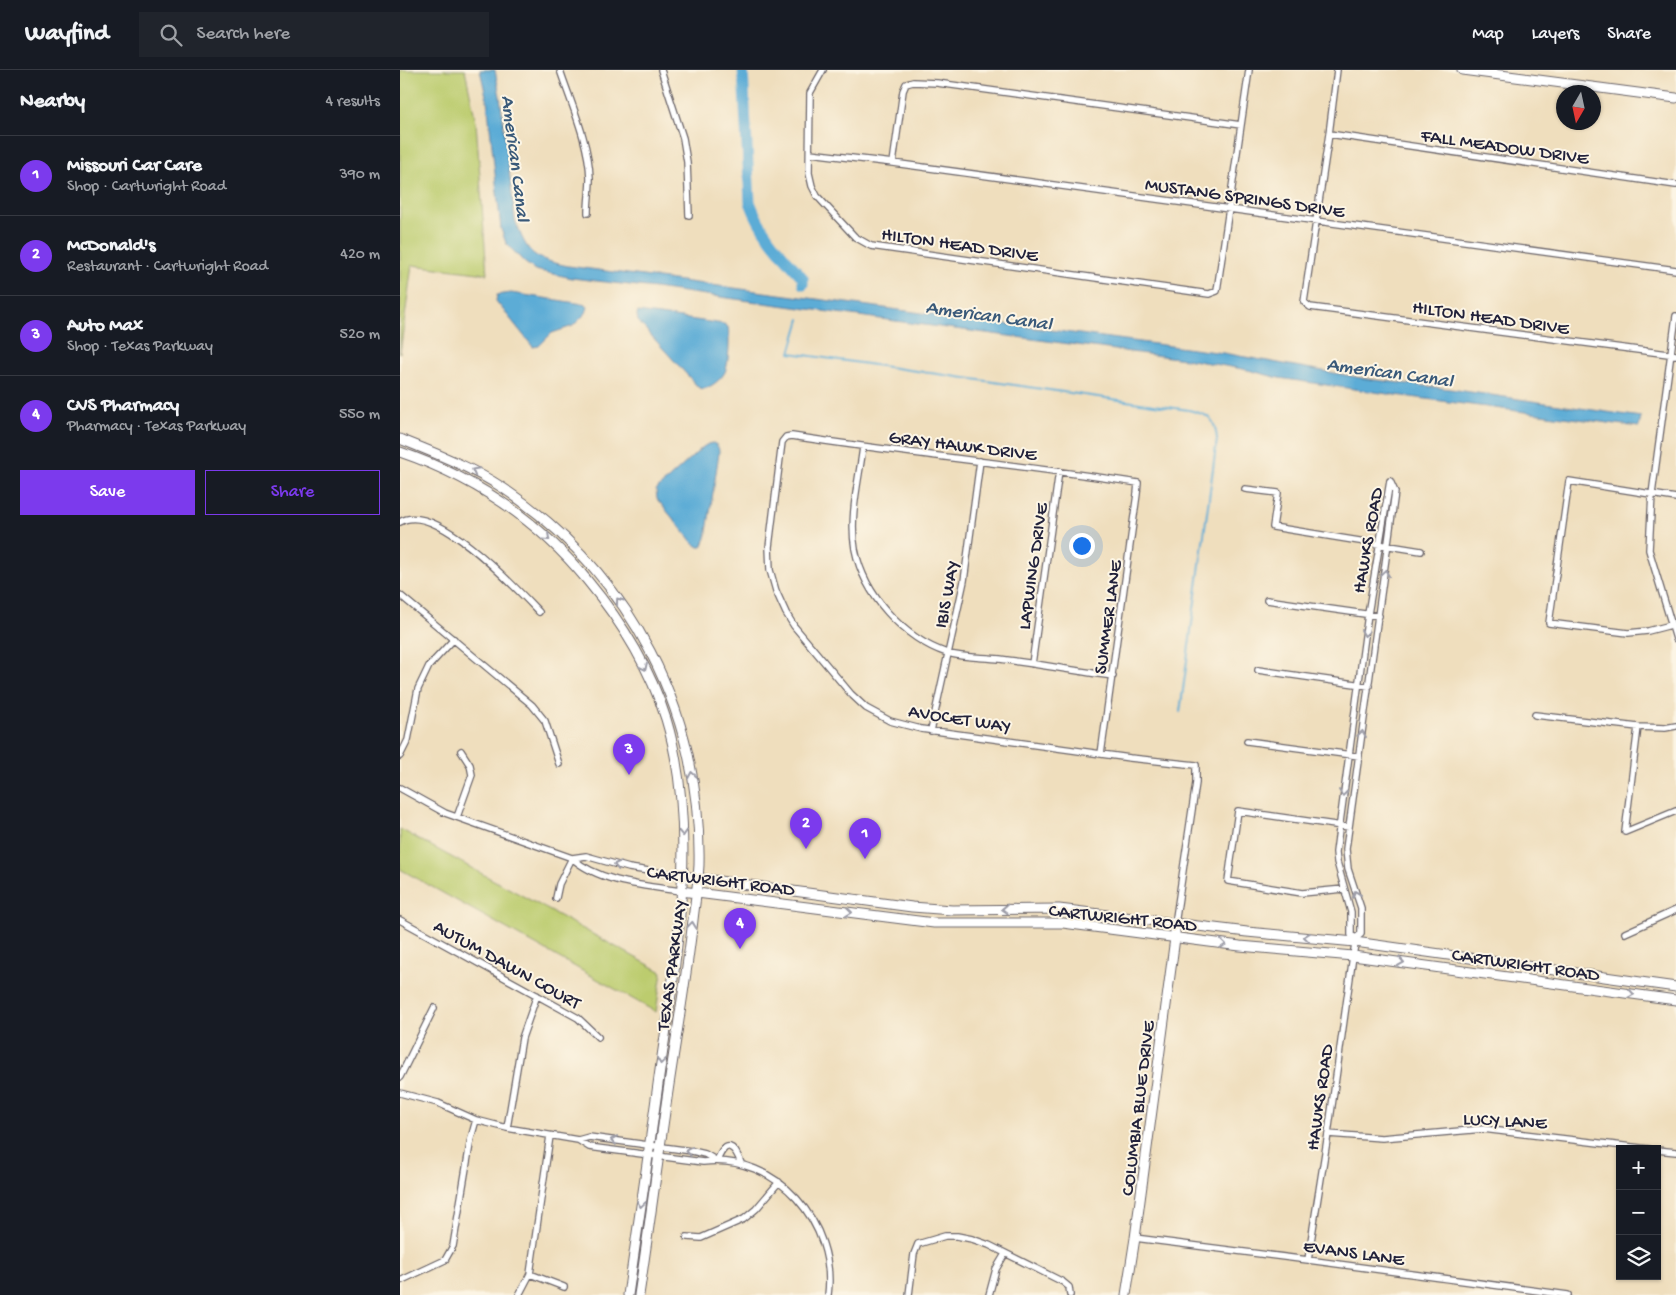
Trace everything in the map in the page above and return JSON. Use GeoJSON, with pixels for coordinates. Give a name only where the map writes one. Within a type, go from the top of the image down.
{"type":"FeatureCollection","features":[{"type":"Feature","properties":{"kind":"main road"},"geometry":{"type":"LineString","coordinates":[[1462,70],[1676,98]]}},
{"type":"Feature","properties":{"kind":"main road","name":"TEXAS PARKWAY"},"geometry":{"type":"LineString","coordinates":[[400,439],[472,470],[524,502],[572,544],[633,619],[661,674],[685,740],[694,786],[697,816],[698,878],[685,981],[639,1295]]}},
{"type":"Feature","properties":{"kind":"main road","name":"TEXAS PARKWAY"},"geometry":{"type":"LineString","coordinates":[[400,452],[443,469],[472,484],[509,507],[565,554],[607,604],[626,633],[644,666],[666,719],[673,748],[679,790],[683,842],[682,876],[670,995],[628,1295]]}},
{"type":"Feature","properties":{"kind":"main road","name":"CARTWRIGHT ROAD"},"geometry":{"type":"LineString","coordinates":[[682,876],[912,907],[952,910],[1027,908],[1087,912],[1175,924],[1355,940],[1676,986]]}},
{"type":"Feature","properties":{"kind":"main road","name":"CARTWRIGHT ROAD"},"geometry":{"type":"LineString","coordinates":[[681,891],[911,920],[958,923],[1063,923],[1240,946],[1353,956],[1676,1000]]}},
{"type":"Feature","properties":{"kind":"main road"},"geometry":{"type":"LineString","coordinates":[[829,910],[830,896]]}},
{"type":"Feature","properties":{"kind":"main road"},"geometry":{"type":"LineString","coordinates":[[911,920],[912,907]]}},
{"type":"Feature","properties":{"kind":"main road"},"geometry":{"type":"LineString","coordinates":[[1027,908],[1027,922]]}},
{"type":"Feature","properties":{"kind":"main road","name":"COLUMBIA BLUE DRIVE"},"geometry":{"type":"LineString","coordinates":[[1126,1295],[1175,938],[1175,924]]}},
{"type":"Feature","properties":{"kind":"main road"},"geometry":{"type":"LineString","coordinates":[[1552,983],[1553,968]]}},
{"type":"Feature","properties":{"kind":"street"},"geometry":{"type":"LineString","coordinates":[[560,70],[582,135],[587,158],[590,177],[588,213]]}},
{"type":"Feature","properties":{"kind":"street"},"geometry":{"type":"LineString","coordinates":[[661,70],[683,138],[687,162],[689,215]]}},
{"type":"Feature","properties":{"kind":"street","name":"HILTON HEAD DRIVE"},"geometry":{"type":"LineString","coordinates":[[823,70],[810,93],[809,173],[812,186],[817,196],[855,237],[871,246],[1209,294],[1217,291],[1229,209]]}},
{"type":"Feature","properties":{"kind":"street"},"geometry":{"type":"LineString","coordinates":[[1229,209],[1248,70]]}},
{"type":"Feature","properties":{"kind":"street"},"geometry":{"type":"LineString","coordinates":[[1315,221],[1337,70]]}},
{"type":"Feature","properties":{"kind":"street"},"geometry":{"type":"LineString","coordinates":[[893,163],[903,91],[906,84],[914,82],[937,83],[1241,125]]}},
{"type":"Feature","properties":{"kind":"street","name":"FALL MEADOW DRIVE"},"geometry":{"type":"LineString","coordinates":[[1329,134],[1676,185]]}},
{"type":"Feature","properties":{"kind":"street","name":"MUSTANG SPRINGS DRIVE"},"geometry":{"type":"LineString","coordinates":[[810,153],[1676,270]]}},
{"type":"Feature","properties":{"kind":"street","name":"HILTON HEAD DRIVE"},"geometry":{"type":"LineString","coordinates":[[1315,221],[1304,302],[1310,307],[1673,355]]}},
{"type":"Feature","properties":{"kind":"street"},"geometry":{"type":"LineString","coordinates":[[1676,316],[1673,355],[1652,494],[1649,550],[1676,640]]}},
{"type":"Feature","properties":{"kind":"street","name":"GRAY HAWK DRIVE"},"geometry":{"type":"LineString","coordinates":[[786,437],[792,436],[1138,483]]}},
{"type":"Feature","properties":{"kind":"street","name":"AVOCET WAY"},"geometry":{"type":"LineString","coordinates":[[786,437],[782,442],[769,547],[770,570],[776,591],[794,626],[844,686],[866,708],[890,721],[931,730],[1101,754],[1196,765],[1196,783],[1175,924]]}},
{"type":"Feature","properties":{"kind":"street"},"geometry":{"type":"LineString","coordinates":[[863,447],[854,529],[855,549],[861,569],[878,601],[888,613],[920,640],[948,653],[1113,676]]}},
{"type":"Feature","properties":{"kind":"street","name":"IBIS WAY"},"geometry":{"type":"LineString","coordinates":[[931,730],[964,581],[980,461]]}},
{"type":"Feature","properties":{"kind":"street","name":"LAPWING DRIVE"},"geometry":{"type":"LineString","coordinates":[[1032,664],[1059,471]]}},
{"type":"Feature","properties":{"kind":"street","name":"HAWKS ROAD"},"geometry":{"type":"LineString","coordinates":[[1308,1260],[1355,940],[1362,934],[1362,916],[1346,859],[1395,492],[1390,481],[1378,545],[1339,825],[1337,862],[1351,912],[1351,935],[1355,940]]}},
{"type":"Feature","properties":{"kind":"street"},"geometry":{"type":"LineString","coordinates":[[1671,625],[1628,634],[1549,624],[1569,481],[1676,498]]}},
{"type":"Feature","properties":{"kind":"street","name":"SUMMER LANE"},"geometry":{"type":"LineString","coordinates":[[1101,754],[1138,483]]}},
{"type":"Feature","properties":{"kind":"street"},"geometry":{"type":"LineString","coordinates":[[1245,489],[1278,493],[1273,527],[1421,551]]}},
{"type":"Feature","properties":{"kind":"street"},"geometry":{"type":"LineString","coordinates":[[400,522],[416,517],[439,526],[487,560],[539,612]]}},
{"type":"Feature","properties":{"kind":"street"},"geometry":{"type":"LineString","coordinates":[[400,595],[532,705],[545,721],[559,764]]}},
{"type":"Feature","properties":{"kind":"street"},"geometry":{"type":"LineString","coordinates":[[1267,600],[1379,616]]}},
{"type":"Feature","properties":{"kind":"street"},"geometry":{"type":"LineString","coordinates":[[400,756],[408,740],[418,689],[429,666],[454,639]]}},
{"type":"Feature","properties":{"kind":"street"},"geometry":{"type":"LineString","coordinates":[[1258,670],[1369,686]]}},
{"type":"Feature","properties":{"kind":"street"},"geometry":{"type":"LineString","coordinates":[[1535,715],[1638,727],[1665,728],[1676,726]]}},
{"type":"Feature","properties":{"kind":"street"},"geometry":{"type":"LineString","coordinates":[[1638,727],[1625,832],[1676,811]]}},
{"type":"Feature","properties":{"kind":"street"},"geometry":{"type":"LineString","coordinates":[[1247,741],[1359,756]]}},
{"type":"Feature","properties":{"kind":"street"},"geometry":{"type":"LineString","coordinates":[[457,817],[472,775],[470,764],[461,752]]}},
{"type":"Feature","properties":{"kind":"street","name":"CARTWRIGHT ROAD"},"geometry":{"type":"LineString","coordinates":[[400,788],[445,813],[572,858],[581,866],[620,882],[681,891]]}},
{"type":"Feature","properties":{"kind":"street"},"geometry":{"type":"LineString","coordinates":[[1344,889],[1302,894],[1228,881],[1238,811],[1349,827]]}},
{"type":"Feature","properties":{"kind":"street","name":"CARTWRIGHT ROAD"},"geometry":{"type":"LineString","coordinates":[[572,858],[586,856],[629,868],[682,876]]}},
{"type":"Feature","properties":{"kind":"street"},"geometry":{"type":"LineString","coordinates":[[556,898],[559,884],[572,858]]}},
{"type":"Feature","properties":{"kind":"street"},"geometry":{"type":"LineString","coordinates":[[1625,933],[1676,910]]}},
{"type":"Feature","properties":{"kind":"street","name":"AUTUM DAWN COURT"},"geometry":{"type":"LineString","coordinates":[[400,920],[578,1018],[598,1037]]}},
{"type":"Feature","properties":{"kind":"street"},"geometry":{"type":"LineString","coordinates":[[507,1128],[522,1038],[537,996]]}},
{"type":"Feature","properties":{"kind":"street"},"geometry":{"type":"LineString","coordinates":[[400,1077],[434,1008]]}},
{"type":"Feature","properties":{"kind":"street"},"geometry":{"type":"LineString","coordinates":[[400,1093],[438,1103],[476,1120],[507,1128],[578,1140],[590,1137],[699,1153],[716,1161]]}},
{"type":"Feature","properties":{"kind":"street"},"geometry":{"type":"LineString","coordinates":[[400,1281],[445,1260],[453,1246],[471,1138],[476,1120]]}},
{"type":"Feature","properties":{"kind":"street","name":"LUCY LANE"},"geometry":{"type":"LineString","coordinates":[[1328,1134],[1382,1138],[1483,1128],[1617,1145]]}},
{"type":"Feature","properties":{"kind":"street"},"geometry":{"type":"LineString","coordinates":[[519,1295],[530,1274],[550,1136]]}},
{"type":"Feature","properties":{"kind":"street"},"geometry":{"type":"LineString","coordinates":[[578,1140],[589,1147],[648,1156],[741,1164],[762,1172],[779,1182],[799,1200],[820,1233],[829,1269],[828,1295]]}},
{"type":"Feature","properties":{"kind":"street"},"geometry":{"type":"LineString","coordinates":[[716,1161],[721,1151],[725,1148],[730,1148],[737,1152],[741,1164]]}},
{"type":"Feature","properties":{"kind":"street"},"geometry":{"type":"LineString","coordinates":[[1661,1150],[1676,1152]]}},
{"type":"Feature","properties":{"kind":"street"},"geometry":{"type":"LineString","coordinates":[[686,1237],[701,1238],[744,1219],[756,1209],[779,1182]]}},
{"type":"Feature","properties":{"kind":"street"},"geometry":{"type":"LineString","coordinates":[[909,1295],[914,1254],[918,1244],[945,1236],[957,1236],[989,1245],[1063,1282],[1069,1287],[1070,1295]]}},
{"type":"Feature","properties":{"kind":"street","name":"EVANS LANE"},"geometry":{"type":"LineString","coordinates":[[1135,1238],[1568,1295]]}},
{"type":"Feature","properties":{"kind":"street"},"geometry":{"type":"LineString","coordinates":[[989,1295],[996,1269],[1005,1254]]}},
{"type":"Feature","properties":{"kind":"street"},"geometry":{"type":"LineString","coordinates":[[530,1274],[564,1287]]}},
{"type":"Feature","properties":{"kind":"green space"},"geometry":{"type":"Polygon","coordinates":[[[400,70],[465,70],[476,122],[487,274],[412,265],[400,353],[400,70]]]}},
{"type":"Feature","properties":{"kind":"green space"},"geometry":{"type":"Polygon","coordinates":[[[400,829],[662,972],[656,1012],[400,869],[400,829]]]}},
{"type":"Feature","properties":{"kind":"water","name":"American Canal"},"geometry":{"type":"Polygon","coordinates":[[[480,70],[495,70],[500,96],[515,220],[528,248],[546,260],[568,266],[1223,353],[1367,379],[1641,417],[1639,427],[1279,378],[1248,370],[1192,360],[572,278],[535,270],[524,262],[506,243],[501,229],[487,100],[480,70]]]}},
{"type":"Feature","properties":{"kind":"water"},"geometry":{"type":"Polygon","coordinates":[[[511,293],[583,304],[588,307],[586,313],[573,326],[552,333],[539,346],[533,347],[496,301],[497,295],[511,293]]]}},
{"type":"Feature","properties":{"kind":"water"},"geometry":{"type":"Polygon","coordinates":[[[638,312],[724,324],[728,327],[729,344],[727,363],[723,375],[710,386],[702,389],[699,388],[638,321],[638,312]]]}},
{"type":"Feature","properties":{"kind":"water"},"geometry":{"type":"Polygon","coordinates":[[[713,443],[718,447],[719,453],[706,538],[702,547],[699,547],[693,543],[657,499],[656,490],[703,447],[713,443]]]}},
{"type":"Feature","properties":{"kind":"waterway"},"geometry":{"type":"LineString","coordinates":[[743,70],[750,202],[766,234],[803,278],[803,284]]}},
{"type":"Feature","properties":{"kind":"waterway"},"geometry":{"type":"LineString","coordinates":[[800,319],[790,353],[1189,410],[1202,414],[1213,421],[1217,439],[1180,712]]}},
{"type":"Feature","properties":{"kind":"place","name":"Auto Max"},"geometry":{"type":"Point","coordinates":[629,775]}},
{"type":"Feature","properties":{"kind":"place","name":"McDonald's"},"geometry":{"type":"Point","coordinates":[806,849]}},
{"type":"Feature","properties":{"kind":"place","name":"Missouri Car Care"},"geometry":{"type":"Point","coordinates":[865,859]}},
{"type":"Feature","properties":{"kind":"place","name":"CVS Pharmacy"},"geometry":{"type":"Point","coordinates":[740,949]}}]}
